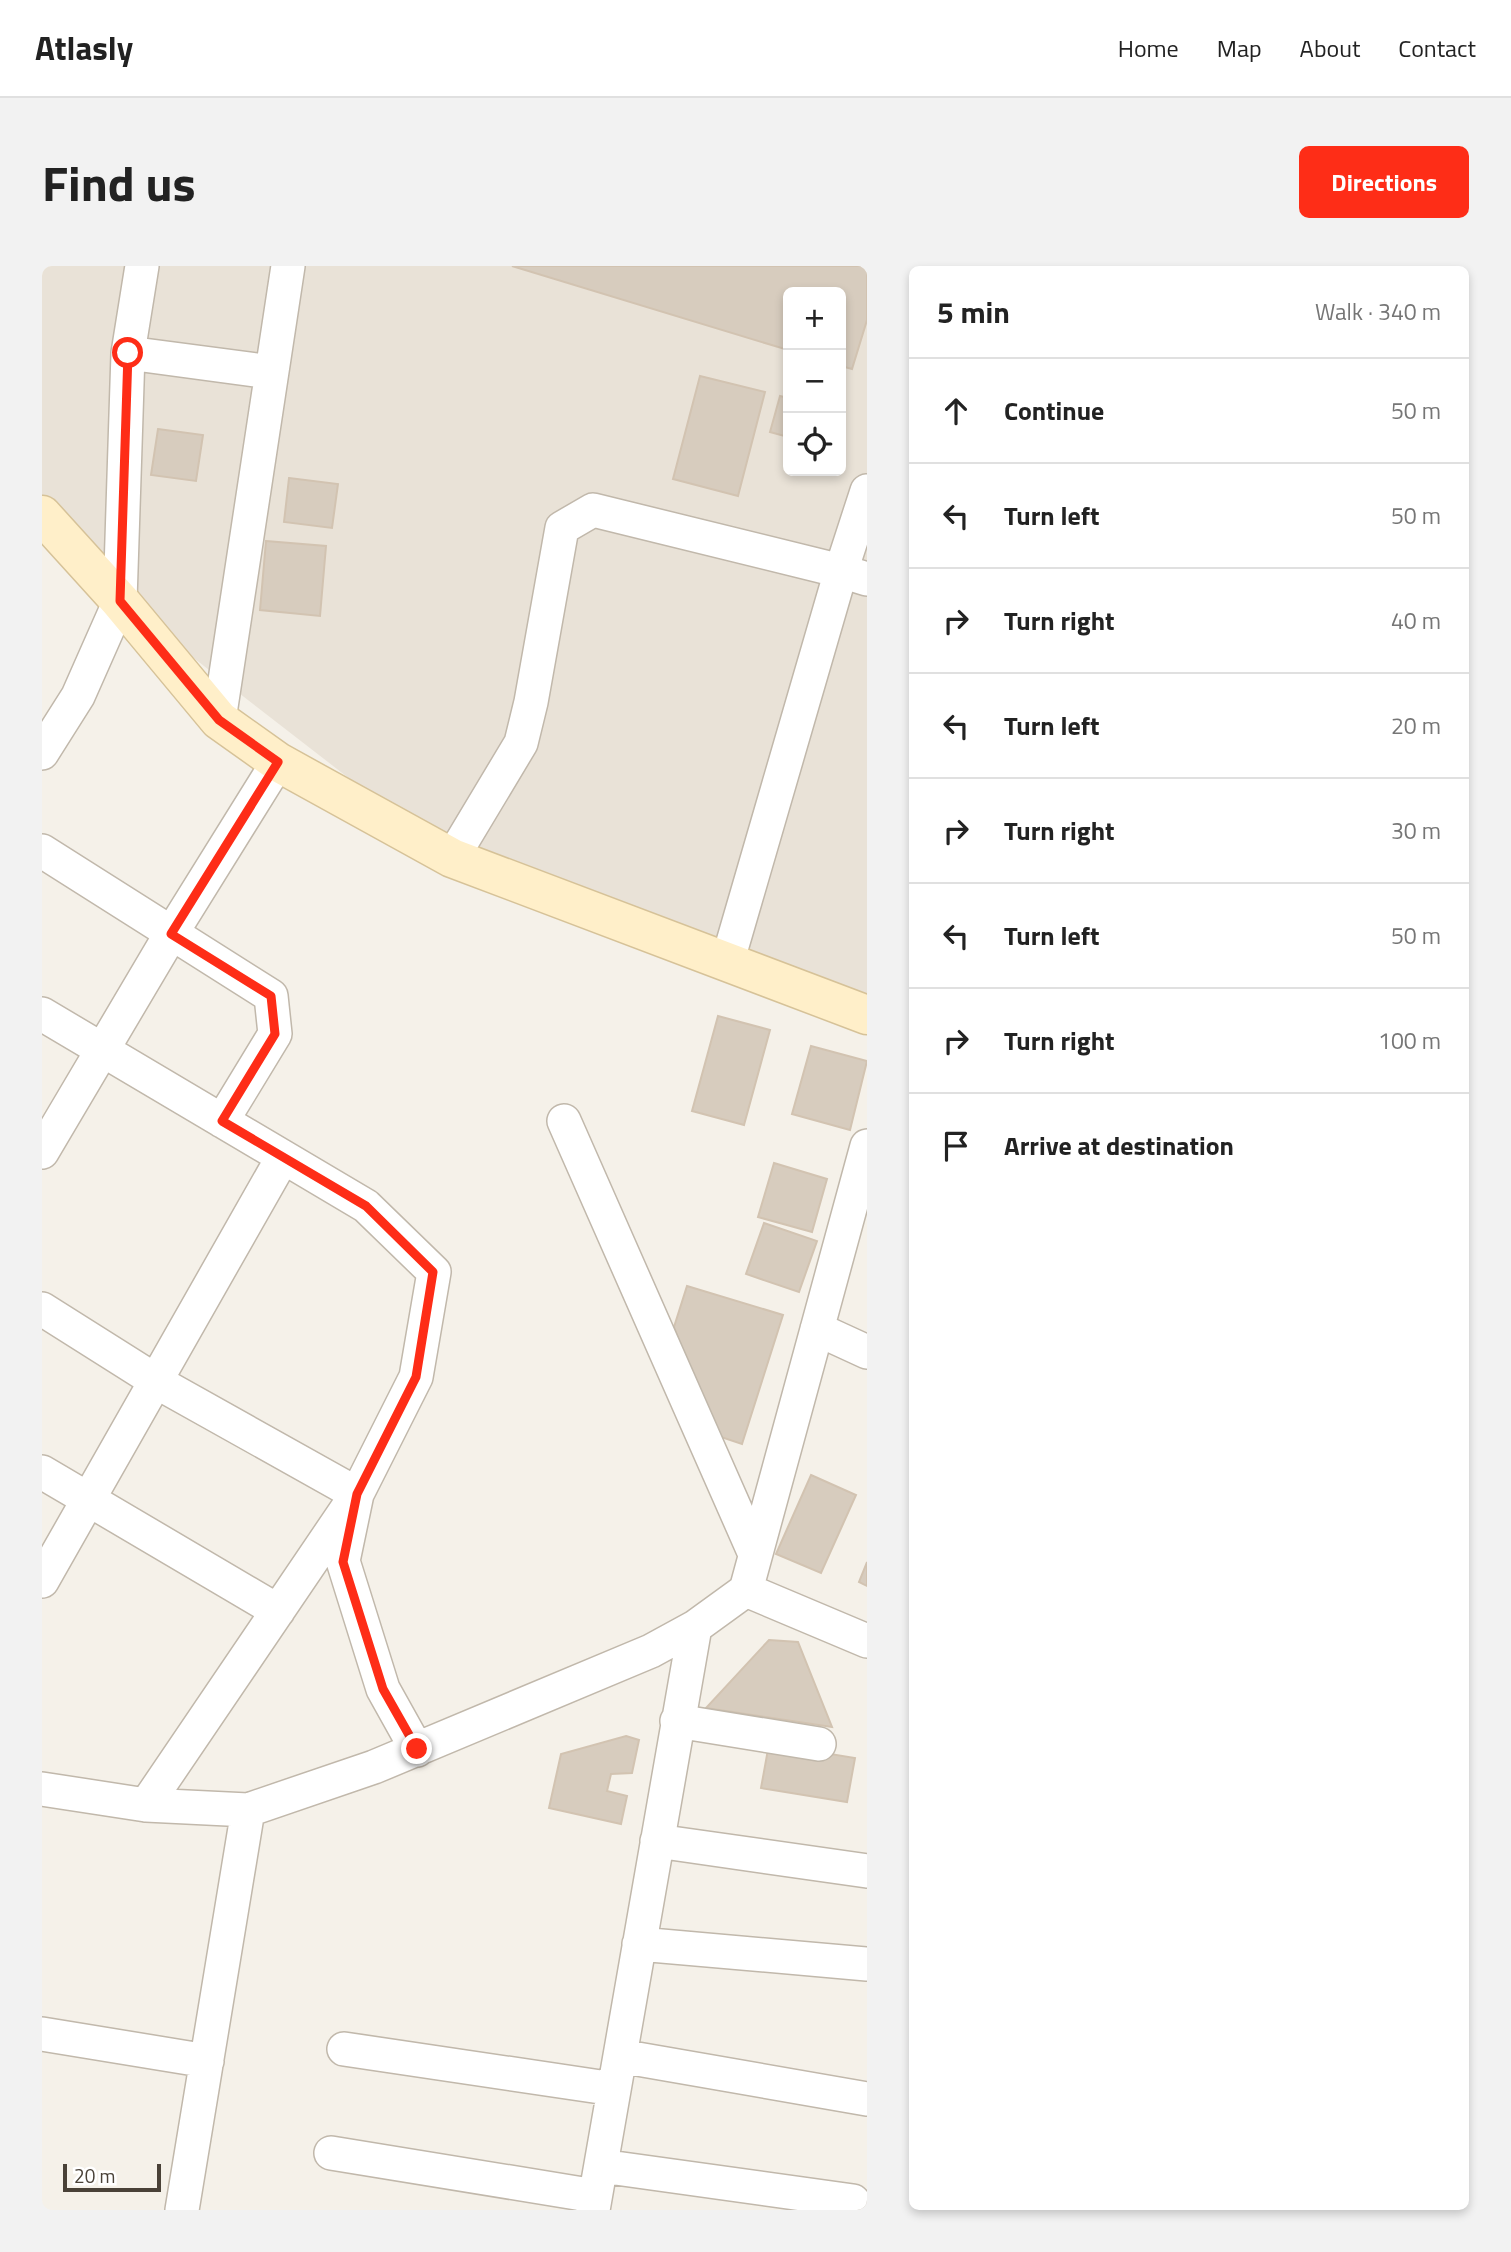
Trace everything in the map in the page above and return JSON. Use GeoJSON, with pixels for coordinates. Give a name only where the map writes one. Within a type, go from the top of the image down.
{"type":"FeatureCollection","features":[{"type":"Feature","properties":{"kind":"main road"},"geometry":{"type":"LineString","coordinates":[[42,515],[120,601],[219,720],[278,762],[452,858],[867,1015]]}},
{"type":"Feature","properties":{"kind":"street"},"geometry":{"type":"LineString","coordinates":[[42,753],[78,696],[120,601],[128,353],[142,266]]}},
{"type":"Feature","properties":{"kind":"street"},"geometry":{"type":"LineString","coordinates":[[219,720],[288,266]]}},
{"type":"Feature","properties":{"kind":"street"},"geometry":{"type":"LineString","coordinates":[[128,353],[271,372]]}},
{"type":"Feature","properties":{"kind":"street"},"geometry":{"type":"LineString","coordinates":[[727,963],[854,575],[867,491]]}},
{"type":"Feature","properties":{"kind":"street"},"geometry":{"type":"LineString","coordinates":[[452,858],[521,743],[531,702],[562,528],[593,510],[854,575]]}},
{"type":"Feature","properties":{"kind":"street"},"geometry":{"type":"LineString","coordinates":[[42,1152],[171,934],[278,762]]}},
{"type":"Feature","properties":{"kind":"street"},"geometry":{"type":"LineString","coordinates":[[42,851],[271,996],[275,1034],[222,1121]]}},
{"type":"Feature","properties":{"kind":"street"},"geometry":{"type":"LineString","coordinates":[[42,1014],[366,1206],[433,1272],[416,1377],[357,1494],[146,1805]]}},
{"type":"Feature","properties":{"kind":"street"},"geometry":{"type":"LineString","coordinates":[[564,1121],[755,1554]]}},
{"type":"Feature","properties":{"kind":"street"},"geometry":{"type":"LineString","coordinates":[[42,1789],[146,1805],[248,1810],[374,1768],[651,1651],[695,1626],[746,1590],[867,1146]]}},
{"type":"Feature","properties":{"kind":"street"},"geometry":{"type":"LineString","coordinates":[[42,1581],[283,1157]]}},
{"type":"Feature","properties":{"kind":"street"},"geometry":{"type":"LineString","coordinates":[[42,1309],[156,1381],[357,1494]]}},
{"type":"Feature","properties":{"kind":"street"},"geometry":{"type":"LineString","coordinates":[[817,1329],[867,1352]]}},
{"type":"Feature","properties":{"kind":"street"},"geometry":{"type":"LineString","coordinates":[[42,1472],[278,1611]]}},
{"type":"Feature","properties":{"kind":"street"},"geometry":{"type":"LineString","coordinates":[[357,1494],[343,1562],[383,1689],[417,1749]]}},
{"type":"Feature","properties":{"kind":"street"},"geometry":{"type":"LineString","coordinates":[[746,1590],[867,1642]]}},
{"type":"Feature","properties":{"kind":"street"},"geometry":{"type":"LineString","coordinates":[[596,2191],[695,1626]]}},
{"type":"Feature","properties":{"kind":"street"},"geometry":{"type":"LineString","coordinates":[[677,1721],[819,1744]]}},
{"type":"Feature","properties":{"kind":"street"},"geometry":{"type":"LineString","coordinates":[[182,2210],[248,1810]]}},
{"type":"Feature","properties":{"kind":"street"},"geometry":{"type":"LineString","coordinates":[[657,1841],[867,1871]]}},
{"type":"Feature","properties":{"kind":"street"},"geometry":{"type":"LineString","coordinates":[[639,1944],[867,1964]]}},
{"type":"Feature","properties":{"kind":"street"},"geometry":{"type":"LineString","coordinates":[[42,2034],[207,2061]]}},
{"type":"Feature","properties":{"kind":"street"},"geometry":{"type":"LineString","coordinates":[[344,2049],[614,2089]]}},
{"type":"Feature","properties":{"kind":"street"},"geometry":{"type":"LineString","coordinates":[[620,2056],[867,2099]]}},
{"type":"Feature","properties":{"kind":"street"},"geometry":{"type":"LineString","coordinates":[[331,2153],[596,2191],[853,2201]]}},
{"type":"Feature","properties":{"kind":"shaded area"},"geometry":{"type":"Polygon","coordinates":[[[42,266],[867,266],[867,1015],[452,858],[120,601],[42,514],[42,266]]]}},
{"type":"Feature","properties":{"kind":"building"},"geometry":{"type":"Polygon","coordinates":[[[512,266],[867,266],[867,320],[852,369],[846,367],[846,287],[783,287],[783,348],[512,266]]]}},
{"type":"Feature","properties":{"kind":"building"},"geometry":{"type":"Polygon","coordinates":[[[700,376],[765,392],[738,496],[673,479],[700,376]]]}},
{"type":"Feature","properties":{"kind":"building"},"geometry":{"type":"Polygon","coordinates":[[[780,396],[783,397],[783,436],[770,432],[780,396]]]}},
{"type":"Feature","properties":{"kind":"building"},"geometry":{"type":"Polygon","coordinates":[[[158,429],[203,435],[196,481],[151,475],[158,429]]]}},
{"type":"Feature","properties":{"kind":"building"},"geometry":{"type":"Polygon","coordinates":[[[289,478],[338,484],[332,528],[284,522],[289,478]]]}},
{"type":"Feature","properties":{"kind":"building"},"geometry":{"type":"Polygon","coordinates":[[[266,541],[326,546],[320,616],[260,610],[266,541]]]}},
{"type":"Feature","properties":{"kind":"building"},"geometry":{"type":"Polygon","coordinates":[[[718,1016],[770,1030],[744,1125],[692,1111],[718,1016]]]}},
{"type":"Feature","properties":{"kind":"building"},"geometry":{"type":"Polygon","coordinates":[[[811,1046],[867,1061],[850,1130],[792,1114],[811,1046]]]}},
{"type":"Feature","properties":{"kind":"building"},"geometry":{"type":"Polygon","coordinates":[[[774,1163],[827,1179],[812,1232],[758,1217],[774,1163]]]}},
{"type":"Feature","properties":{"kind":"building"},"geometry":{"type":"Polygon","coordinates":[[[764,1223],[817,1241],[799,1292],[746,1274],[764,1223]]]}},
{"type":"Feature","properties":{"kind":"building"},"geometry":{"type":"Polygon","coordinates":[[[687,1286],[783,1315],[742,1444],[715,1435],[674,1327],[687,1286]]]}},
{"type":"Feature","properties":{"kind":"building"},"geometry":{"type":"Polygon","coordinates":[[[811,1475],[856,1495],[821,1573],[776,1554],[811,1475]]]}},
{"type":"Feature","properties":{"kind":"building"},"geometry":{"type":"Polygon","coordinates":[[[867,1562],[867,1586],[859,1582],[867,1562]]]}},
{"type":"Feature","properties":{"kind":"building"},"geometry":{"type":"Polygon","coordinates":[[[769,1640],[798,1642],[832,1727],[706,1708],[769,1640]]]}},
{"type":"Feature","properties":{"kind":"building"},"geometry":{"type":"Polygon","coordinates":[[[626,1736],[639,1740],[632,1773],[611,1774],[607,1791],[627,1796],[621,1824],[549,1808],[561,1754],[626,1736]]]}},
{"type":"Feature","properties":{"kind":"building"},"geometry":{"type":"Polygon","coordinates":[[[769,1744],[855,1758],[847,1802],[761,1788],[769,1744]]]}},
{"type":"Feature","properties":{"kind":"route"},"geometry":{"type":"LineString","coordinates":[[128,353],[120,601],[219,720],[278,762],[171,934],[271,996],[275,1034],[222,1121],[366,1206],[433,1272],[416,1377],[357,1494],[343,1562],[383,1689],[417,1749]]}}]}
